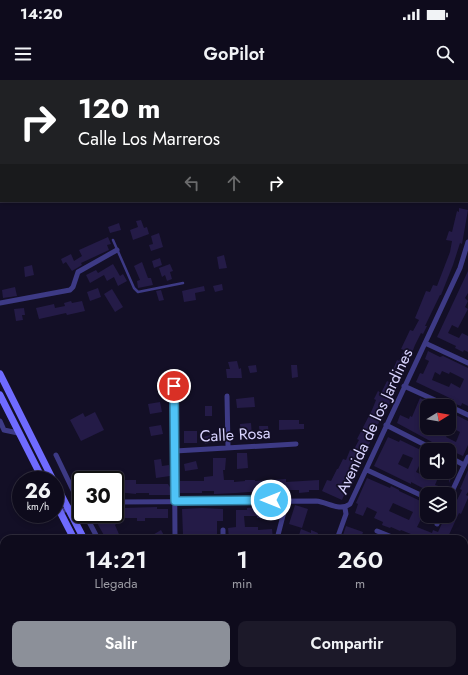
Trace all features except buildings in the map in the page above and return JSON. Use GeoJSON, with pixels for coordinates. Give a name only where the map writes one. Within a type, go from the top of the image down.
{"type":"FeatureCollection","features":[{"type":"Feature","properties":{"kind":"main road"},"geometry":{"type":"LineString","coordinates":[[0,374],[48,471]]}},
{"type":"Feature","properties":{"kind":"main road"},"geometry":{"type":"LineString","coordinates":[[0,395],[38,471]]}},
{"type":"Feature","properties":{"kind":"main road"},"geometry":{"type":"LineString","coordinates":[[64,500],[82,535]]}},
{"type":"Feature","properties":{"kind":"main road"},"geometry":{"type":"LineString","coordinates":[[64,520],[72,535]]}},
{"type":"Feature","properties":{"kind":"street","name":"Avenida de los Jardines"},"geometry":{"type":"LineString","coordinates":[[124,502],[287,500],[320,501],[340,508],[345,508],[350,504],[367,470],[386,425],[460,268],[468,242]]}},
{"type":"Feature","properties":{"kind":"street"},"geometry":{"type":"LineString","coordinates":[[0,303],[70,290],[73,287],[78,272],[118,250]]}},
{"type":"Feature","properties":{"kind":"street"},"geometry":{"type":"LineString","coordinates":[[425,342],[468,363]]}},
{"type":"Feature","properties":{"kind":"street"},"geometry":{"type":"LineString","coordinates":[[174,386],[175,535]]}},
{"type":"Feature","properties":{"kind":"street"},"geometry":{"type":"LineString","coordinates":[[404,386],[433,399]]}},
{"type":"Feature","properties":{"kind":"street"},"geometry":{"type":"LineString","coordinates":[[227,396],[228,447]]}},
{"type":"Feature","properties":{"kind":"street"},"geometry":{"type":"LineString","coordinates":[[456,409],[468,415]]}},
{"type":"Feature","properties":{"kind":"street"},"geometry":{"type":"LineString","coordinates":[[0,421],[2,432],[18,432]]}},
{"type":"Feature","properties":{"kind":"street"},"geometry":{"type":"LineString","coordinates":[[386,425],[421,443]]}},
{"type":"Feature","properties":{"kind":"street","name":"Calle Rosa"},"geometry":{"type":"LineString","coordinates":[[175,451],[296,444]]}},
{"type":"Feature","properties":{"kind":"street"},"geometry":{"type":"LineString","coordinates":[[56,455],[72,488]]}},
{"type":"Feature","properties":{"kind":"street"},"geometry":{"type":"LineString","coordinates":[[454,487],[468,457]]}},
{"type":"Feature","properties":{"kind":"street"},"geometry":{"type":"LineString","coordinates":[[456,461],[464,465]]}},
{"type":"Feature","properties":{"kind":"street"},"geometry":{"type":"LineString","coordinates":[[367,470],[420,495]]}},
{"type":"Feature","properties":{"kind":"street"},"geometry":{"type":"LineString","coordinates":[[278,535],[287,500]]}},
{"type":"Feature","properties":{"kind":"street"},"geometry":{"type":"LineString","coordinates":[[64,510],[72,507]]}},
{"type":"Feature","properties":{"kind":"street"},"geometry":{"type":"LineString","coordinates":[[338,535],[346,514],[345,508]]}},
{"type":"Feature","properties":{"kind":"street"},"geometry":{"type":"LineString","coordinates":[[90,523],[96,535]]}},
{"type":"Feature","properties":{"kind":"street"},"geometry":{"type":"LineString","coordinates":[[223,530],[223,535]]}},
{"type":"Feature","properties":{"kind":"street"},"geometry":{"type":"LineString","coordinates":[[377,531],[387,535]]}},
{"type":"Feature","properties":{"kind":"lane"},"geometry":{"type":"LineString","coordinates":[[113,240],[134,288],[138,292],[183,283]]}},
{"type":"Feature","properties":{"kind":"route"},"geometry":{"type":"LineString","coordinates":[[174,386],[176,456],[175,501],[271,500]]}}]}
